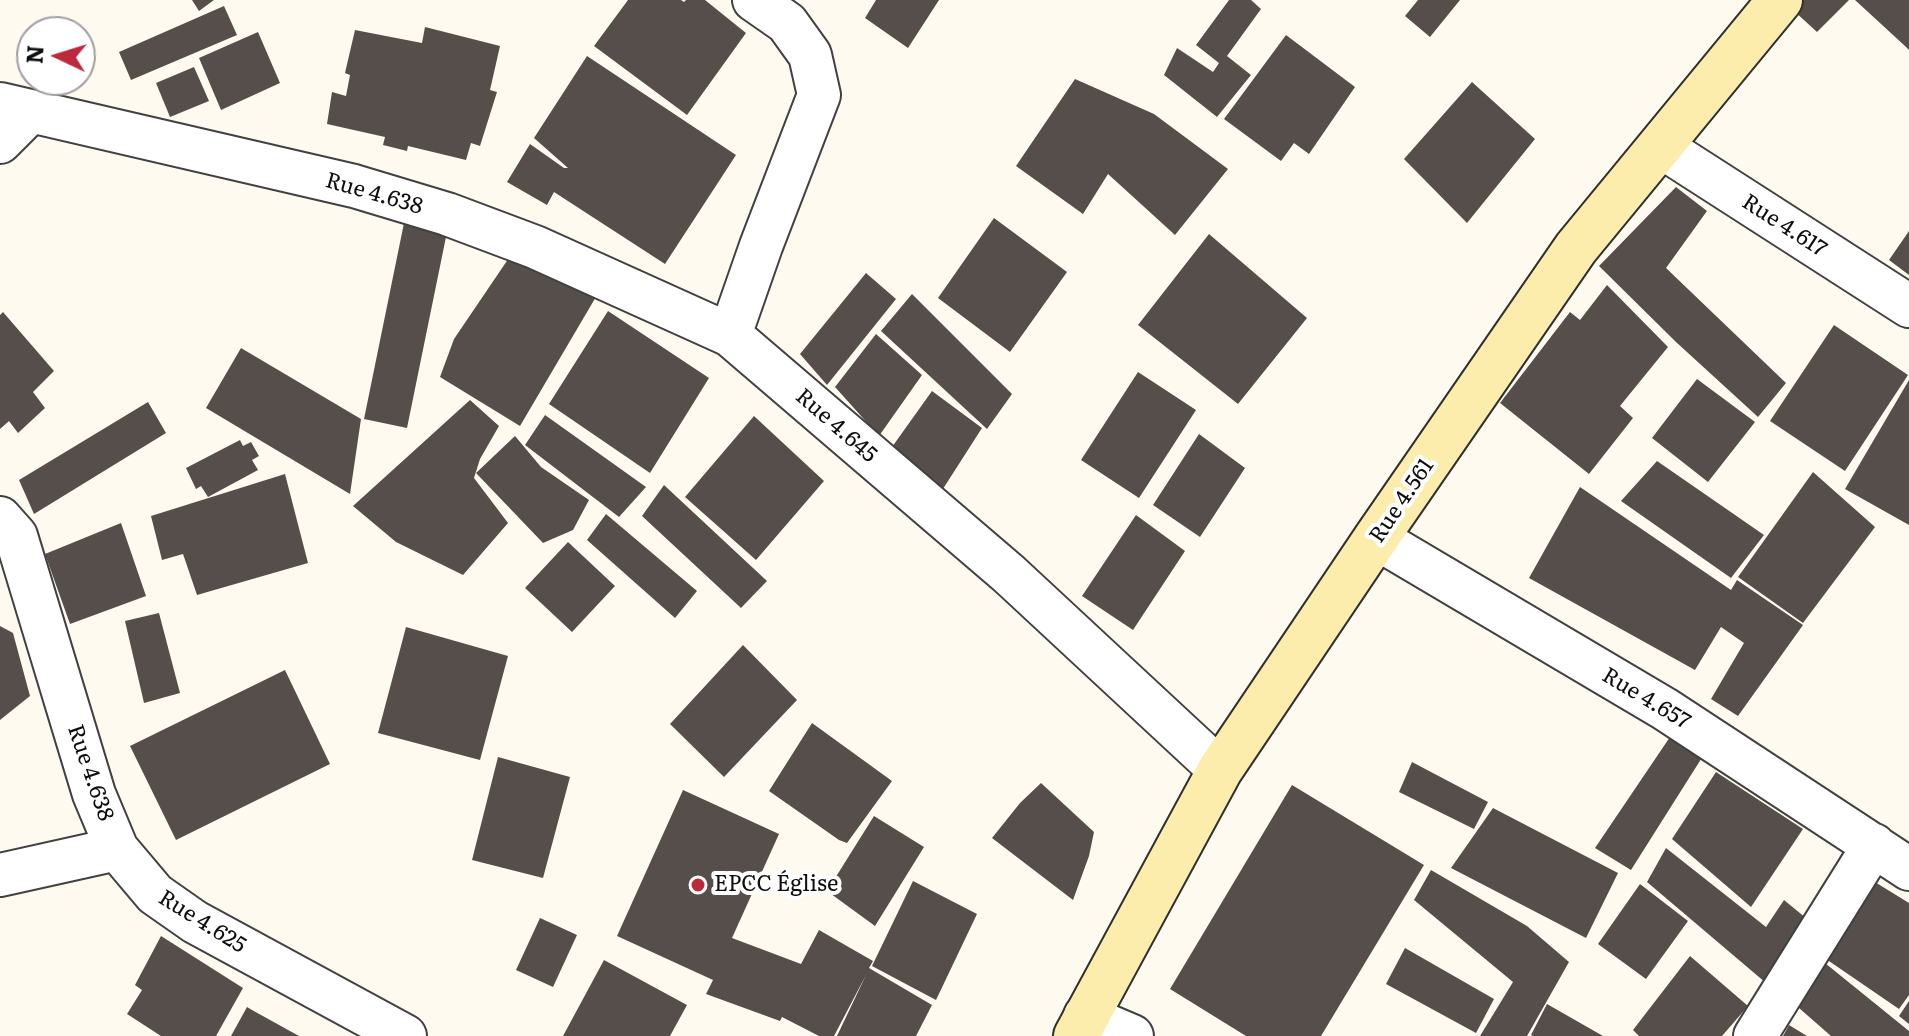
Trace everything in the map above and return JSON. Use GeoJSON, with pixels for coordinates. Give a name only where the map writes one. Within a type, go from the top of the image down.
{"type":"FeatureCollection","features":[{"type":"Feature","properties":{"kind":"main road","name":"Rue 4.561"},"geometry":{"type":"LineString","coordinates":[[1080,1026],[1220,770],[1576,248],[1660,146],[1766,4]]}},
{"type":"Feature","properties":{"kind":"street"},"geometry":{"type":"LineString","coordinates":[[730,335],[819,95],[810,55],[787,23],[754,0]]}},
{"type":"Feature","properties":{"kind":"street"},"geometry":{"type":"LineString","coordinates":[[0,142],[15,107]]}},
{"type":"Feature","properties":{"kind":"street","name":"Rue 4.638"},"geometry":{"type":"LineString","coordinates":[[15,107],[354,186],[447,214],[535,247],[730,335]]}},
{"type":"Feature","properties":{"kind":"street","name":"Rue 4.617"},"geometry":{"type":"LineString","coordinates":[[1660,146],[1909,306]]}},
{"type":"Feature","properties":{"kind":"street","name":"Rue 4.645"},"geometry":{"type":"LineString","coordinates":[[730,335],[1009,574],[1220,770]]}},
{"type":"Feature","properties":{"kind":"street","name":"Rue 4.638"},"geometry":{"type":"LineString","coordinates":[[0,518],[16,536],[94,794],[117,849]]}},
{"type":"Feature","properties":{"kind":"street","name":"Rue 4.657"},"geometry":{"type":"LineString","coordinates":[[1376,538],[1665,709],[1909,869]]}},
{"type":"Feature","properties":{"kind":"street"},"geometry":{"type":"LineString","coordinates":[[1755,1036],[1874,845]]}},
{"type":"Feature","properties":{"kind":"street"},"geometry":{"type":"LineString","coordinates":[[0,875],[117,849]]}},
{"type":"Feature","properties":{"kind":"street","name":"Rue 4.625"},"geometry":{"type":"LineString","coordinates":[[117,849],[155,894],[195,922],[405,1036]]}},
{"type":"Feature","properties":{"kind":"street"},"geometry":{"type":"LineString","coordinates":[[1080,1026],[1132,1036]]}},
{"type":"Feature","properties":{"kind":"building"},"geometry":{"type":"Polygon","coordinates":[[[192,0],[214,0],[199,11],[192,0]]]}},
{"type":"Feature","properties":{"kind":"building"},"geometry":{"type":"Polygon","coordinates":[[[628,0],[705,0],[746,33],[687,115],[594,46],[628,0]]]}},
{"type":"Feature","properties":{"kind":"building"},"geometry":{"type":"Polygon","coordinates":[[[876,0],[939,0],[908,48],[865,18],[876,0]]]}},
{"type":"Feature","properties":{"kind":"building"},"geometry":{"type":"Polygon","coordinates":[[[1229,0],[1251,0],[1261,9],[1227,56],[1251,75],[1217,117],[1164,75],[1177,48],[1213,72],[1219,63],[1196,45],[1229,0]]]}},
{"type":"Feature","properties":{"kind":"building"},"geometry":{"type":"Polygon","coordinates":[[[1418,0],[1460,0],[1430,37],[1405,16],[1418,0]]]}},
{"type":"Feature","properties":{"kind":"building"},"geometry":{"type":"Polygon","coordinates":[[[1782,0],[1849,0],[1817,32],[1782,0]]]}},
{"type":"Feature","properties":{"kind":"building"},"geometry":{"type":"Polygon","coordinates":[[[1855,0],[1909,0],[1909,50],[1905,46],[1855,0]]]}},
{"type":"Feature","properties":{"kind":"building"},"geometry":{"type":"Polygon","coordinates":[[[224,6],[237,35],[131,80],[119,52],[224,6]]]}},
{"type":"Feature","properties":{"kind":"building"},"geometry":{"type":"Polygon","coordinates":[[[425,27],[500,46],[490,90],[497,92],[480,146],[471,143],[466,160],[408,146],[407,151],[383,145],[385,137],[327,124],[332,92],[346,96],[350,75],[345,73],[355,30],[422,43],[425,27]]]}},
{"type":"Feature","properties":{"kind":"building"},"geometry":{"type":"Polygon","coordinates":[[[258,32],[280,83],[221,110],[199,58],[258,32]]]}},
{"type":"Feature","properties":{"kind":"building"},"geometry":{"type":"Polygon","coordinates":[[[1286,35],[1355,87],[1309,154],[1294,143],[1281,161],[1224,119],[1286,35]]]}},
{"type":"Feature","properties":{"kind":"building"},"geometry":{"type":"Polygon","coordinates":[[[587,56],[736,155],[665,264],[554,192],[547,205],[507,182],[530,144],[568,168],[534,138],[587,56]]]}},
{"type":"Feature","properties":{"kind":"building"},"geometry":{"type":"Polygon","coordinates":[[[194,67],[209,101],[170,117],[156,83],[194,67]]]}},
{"type":"Feature","properties":{"kind":"building"},"geometry":{"type":"Polygon","coordinates":[[[1075,79],[1154,114],[1228,169],[1175,235],[1108,174],[1083,214],[1016,166],[1075,79]]]}},
{"type":"Feature","properties":{"kind":"building"},"geometry":{"type":"Polygon","coordinates":[[[1472,82],[1535,139],[1467,223],[1404,159],[1472,82]]]}},
{"type":"Feature","properties":{"kind":"building"},"geometry":{"type":"Polygon","coordinates":[[[1676,187],[1707,211],[1666,268],[1786,383],[1758,417],[1599,266],[1676,187]]]}},
{"type":"Feature","properties":{"kind":"building"},"geometry":{"type":"Polygon","coordinates":[[[994,218],[1067,272],[1010,352],[938,298],[994,218]]]}},
{"type":"Feature","properties":{"kind":"building"},"geometry":{"type":"Polygon","coordinates":[[[404,223],[447,232],[407,428],[364,419],[404,223]]]}},
{"type":"Feature","properties":{"kind":"building"},"geometry":{"type":"Polygon","coordinates":[[[1909,231],[1909,275],[1889,260],[1909,231]]]}},
{"type":"Feature","properties":{"kind":"building"},"geometry":{"type":"Polygon","coordinates":[[[1209,234],[1307,318],[1238,404],[1138,325],[1209,234]]]}},
{"type":"Feature","properties":{"kind":"building"},"geometry":{"type":"Polygon","coordinates":[[[517,246],[600,290],[520,426],[440,377],[454,339],[517,246]]]}},
{"type":"Feature","properties":{"kind":"building"},"geometry":{"type":"Polygon","coordinates":[[[866,273],[896,299],[827,385],[800,354],[866,273]]]}},
{"type":"Feature","properties":{"kind":"building"},"geometry":{"type":"Polygon","coordinates":[[[1607,285],[1668,347],[1620,406],[1633,418],[1589,474],[1500,403],[1570,312],[1580,320],[1607,285]]]}},
{"type":"Feature","properties":{"kind":"building"},"geometry":{"type":"Polygon","coordinates":[[[912,294],[1012,394],[987,429],[881,331],[912,294]]]}},
{"type":"Feature","properties":{"kind":"building"},"geometry":{"type":"Polygon","coordinates":[[[608,311],[709,378],[650,473],[549,404],[608,311]]]}},
{"type":"Feature","properties":{"kind":"building"},"geometry":{"type":"Polygon","coordinates":[[[3,312],[54,371],[33,392],[45,408],[18,433],[9,421],[0,429],[0,315],[3,312]]]}},
{"type":"Feature","properties":{"kind":"building"},"geometry":{"type":"Polygon","coordinates":[[[1834,325],[1908,375],[1845,471],[1770,421],[1834,325]]]}},
{"type":"Feature","properties":{"kind":"building"},"geometry":{"type":"Polygon","coordinates":[[[876,334],[922,375],[879,436],[835,387],[876,334]]]}},
{"type":"Feature","properties":{"kind":"building"},"geometry":{"type":"Polygon","coordinates":[[[241,348],[361,419],[350,494],[206,408],[241,348]]]}},
{"type":"Feature","properties":{"kind":"building"},"geometry":{"type":"Polygon","coordinates":[[[1138,372],[1196,410],[1139,498],[1081,460],[1138,372]]]}},
{"type":"Feature","properties":{"kind":"building"},"geometry":{"type":"Polygon","coordinates":[[[1697,379],[1755,422],[1708,482],[1652,438],[1697,379]]]}},
{"type":"Feature","properties":{"kind":"building"},"geometry":{"type":"Polygon","coordinates":[[[1909,380],[1909,525],[1845,489],[1909,380]]]}},
{"type":"Feature","properties":{"kind":"building"},"geometry":{"type":"Polygon","coordinates":[[[932,391],[982,428],[941,492],[892,447],[932,391]]]}},
{"type":"Feature","properties":{"kind":"building"},"geometry":{"type":"Polygon","coordinates":[[[470,400],[499,426],[480,459],[474,478],[508,523],[463,575],[396,542],[353,506],[470,400]]]}},
{"type":"Feature","properties":{"kind":"building"},"geometry":{"type":"Polygon","coordinates":[[[148,402],[166,433],[34,514],[19,480],[148,402]]]}},
{"type":"Feature","properties":{"kind":"building"},"geometry":{"type":"Polygon","coordinates":[[[545,415],[646,487],[619,517],[525,445],[545,415]]]}},
{"type":"Feature","properties":{"kind":"building"},"geometry":{"type":"Polygon","coordinates":[[[754,416],[824,481],[756,560],[685,497],[754,416]]]}},
{"type":"Feature","properties":{"kind":"building"},"geometry":{"type":"Polygon","coordinates":[[[1199,434],[1245,468],[1200,537],[1153,505],[1199,434]]]}},
{"type":"Feature","properties":{"kind":"building"},"geometry":{"type":"Polygon","coordinates":[[[515,436],[541,467],[589,500],[573,530],[543,543],[476,473],[515,436]]]}},
{"type":"Feature","properties":{"kind":"building"},"geometry":{"type":"Polygon","coordinates":[[[240,440],[243,446],[251,442],[259,456],[252,460],[258,470],[208,497],[201,486],[196,489],[186,468],[240,440]]]}},
{"type":"Feature","properties":{"kind":"building"},"geometry":{"type":"Polygon","coordinates":[[[1657,461],[1764,535],[1731,578],[1621,501],[1657,461]]]}},
{"type":"Feature","properties":{"kind":"building"},"geometry":{"type":"Polygon","coordinates":[[[1813,472],[1875,527],[1803,623],[1738,577],[1813,472]]]}},
{"type":"Feature","properties":{"kind":"building"},"geometry":{"type":"Polygon","coordinates":[[[285,474],[308,563],[197,595],[183,554],[162,560],[151,516],[285,474]]]}},
{"type":"Feature","properties":{"kind":"building"},"geometry":{"type":"Polygon","coordinates":[[[664,485],[767,581],[741,608],[642,516],[664,485]]]}},
{"type":"Feature","properties":{"kind":"building"},"geometry":{"type":"Polygon","coordinates":[[[1580,487],[1731,590],[1737,580],[1803,625],[1738,716],[1711,699],[1744,643],[1721,627],[1695,670],[1529,578],[1580,487]]]}},
{"type":"Feature","properties":{"kind":"building"},"geometry":{"type":"Polygon","coordinates":[[[606,514],[697,591],[675,618],[587,540],[606,514]]]}},
{"type":"Feature","properties":{"kind":"building"},"geometry":{"type":"Polygon","coordinates":[[[1136,515],[1185,551],[1133,630],[1082,596],[1136,515]]]}},
{"type":"Feature","properties":{"kind":"building"},"geometry":{"type":"Polygon","coordinates":[[[121,523],[146,596],[70,624],[45,554],[121,523]]]}},
{"type":"Feature","properties":{"kind":"building"},"geometry":{"type":"Polygon","coordinates":[[[568,542],[615,586],[572,632],[525,588],[568,542]]]}},
{"type":"Feature","properties":{"kind":"building"},"geometry":{"type":"Polygon","coordinates":[[[159,613],[180,693],[144,703],[125,621],[159,613]]]}},
{"type":"Feature","properties":{"kind":"building"},"geometry":{"type":"Polygon","coordinates":[[[0,626],[13,633],[30,696],[0,720],[0,626]]]}},
{"type":"Feature","properties":{"kind":"building"},"geometry":{"type":"Polygon","coordinates":[[[406,627],[508,656],[480,760],[378,733],[406,627]]]}},
{"type":"Feature","properties":{"kind":"building"},"geometry":{"type":"Polygon","coordinates":[[[743,645],[797,700],[724,777],[670,724],[743,645]]]}},
{"type":"Feature","properties":{"kind":"building"},"geometry":{"type":"Polygon","coordinates":[[[285,670],[330,764],[176,840],[130,746],[285,670]]]}},
{"type":"Feature","properties":{"kind":"building"},"geometry":{"type":"Polygon","coordinates":[[[812,723],[892,781],[847,843],[769,791],[812,723]]]}},
{"type":"Feature","properties":{"kind":"building"},"geometry":{"type":"Polygon","coordinates":[[[1672,734],[1703,756],[1631,870],[1595,848],[1672,734]]]}},
{"type":"Feature","properties":{"kind":"building"},"geometry":{"type":"Polygon","coordinates":[[[498,757],[570,777],[543,878],[472,860],[498,757]]]}},
{"type":"Feature","properties":{"kind":"building"},"geometry":{"type":"Polygon","coordinates":[[[1412,762],[1488,802],[1474,829],[1399,792],[1412,762]]]}},
{"type":"Feature","properties":{"kind":"building"},"geometry":{"type":"Polygon","coordinates":[[[1716,772],[1803,829],[1751,907],[1672,839],[1716,772]]]}},
{"type":"Feature","properties":{"kind":"building"},"geometry":{"type":"Polygon","coordinates":[[[1041,783],[1094,832],[1073,900],[992,838],[1041,783]]]}},
{"type":"Feature","properties":{"kind":"building"},"geometry":{"type":"Polygon","coordinates":[[[1292,785],[1424,865],[1321,1036],[1246,1036],[1170,989],[1292,785]]]}},
{"type":"Feature","properties":{"kind":"building"},"geometry":{"type":"Polygon","coordinates":[[[683,790],[779,834],[732,938],[801,964],[819,930],[873,961],[869,968],[932,1005],[916,1036],[837,1036],[866,975],[834,1036],[819,1036],[782,1017],[780,1021],[706,994],[713,980],[617,936],[683,790]]]}},
{"type":"Feature","properties":{"kind":"building"},"geometry":{"type":"Polygon","coordinates":[[[1493,808],[1618,873],[1586,938],[1451,868],[1493,808]]]}},
{"type":"Feature","properties":{"kind":"building"},"geometry":{"type":"Polygon","coordinates":[[[874,816],[924,847],[875,926],[827,891],[874,816]]]}},
{"type":"Feature","properties":{"kind":"building"},"geometry":{"type":"Polygon","coordinates":[[[1666,848],[1766,927],[1784,900],[1812,923],[1766,983],[1647,882],[1666,848]]]}},
{"type":"Feature","properties":{"kind":"building"},"geometry":{"type":"Polygon","coordinates":[[[1431,870],[1527,926],[1569,962],[1527,1036],[1480,1036],[1513,982],[1414,900],[1431,870]]]}},
{"type":"Feature","properties":{"kind":"building"},"geometry":{"type":"Polygon","coordinates":[[[1870,879],[1909,903],[1909,995],[1899,1009],[1826,959],[1870,879]]]}},
{"type":"Feature","properties":{"kind":"building"},"geometry":{"type":"Polygon","coordinates":[[[913,881],[977,914],[936,1000],[872,966],[913,881]]]}},
{"type":"Feature","properties":{"kind":"building"},"geometry":{"type":"Polygon","coordinates":[[[1640,884],[1688,921],[1646,979],[1598,944],[1640,884]]]}},
{"type":"Feature","properties":{"kind":"building"},"geometry":{"type":"Polygon","coordinates":[[[540,918],[577,935],[553,987],[516,970],[540,918]]]}},
{"type":"Feature","properties":{"kind":"building"},"geometry":{"type":"Polygon","coordinates":[[[161,936],[243,988],[216,1036],[161,1036],[127,1014],[142,990],[135,985],[161,936]]]}},
{"type":"Feature","properties":{"kind":"building"},"geometry":{"type":"Polygon","coordinates":[[[1405,948],[1494,999],[1476,1033],[1386,984],[1405,948]]]}},
{"type":"Feature","properties":{"kind":"building"},"geometry":{"type":"Polygon","coordinates":[[[1690,956],[1748,1006],[1722,1036],[1639,1036],[1633,1030],[1690,956]]]}},
{"type":"Feature","properties":{"kind":"building"},"geometry":{"type":"Polygon","coordinates":[[[1820,959],[1909,1031],[1909,1036],[1831,1036],[1791,1001],[1820,959]]]}},
{"type":"Feature","properties":{"kind":"building"},"geometry":{"type":"Polygon","coordinates":[[[604,960],[687,1005],[670,1036],[563,1036],[604,960]]]}},
{"type":"Feature","properties":{"kind":"building"},"geometry":{"type":"Polygon","coordinates":[[[1909,1001],[1909,1024],[1899,1016],[1909,1001]]]}},
{"type":"Feature","properties":{"kind":"building"},"geometry":{"type":"Polygon","coordinates":[[[1547,1004],[1603,1036],[1531,1035],[1547,1004]]]}},
{"type":"Feature","properties":{"kind":"building"},"geometry":{"type":"Polygon","coordinates":[[[247,1007],[252,1010],[299,1036],[231,1036],[247,1007]]]}},
{"type":"Feature","properties":{"kind":"building"},"geometry":{"type":"Polygon","coordinates":[[[1789,1025],[1807,1036],[1783,1036],[1789,1025]]]}},
{"type":"Feature","properties":{"kind":"place","name":"EPCC Église"},"geometry":{"type":"Point","coordinates":[698,885]}}]}
